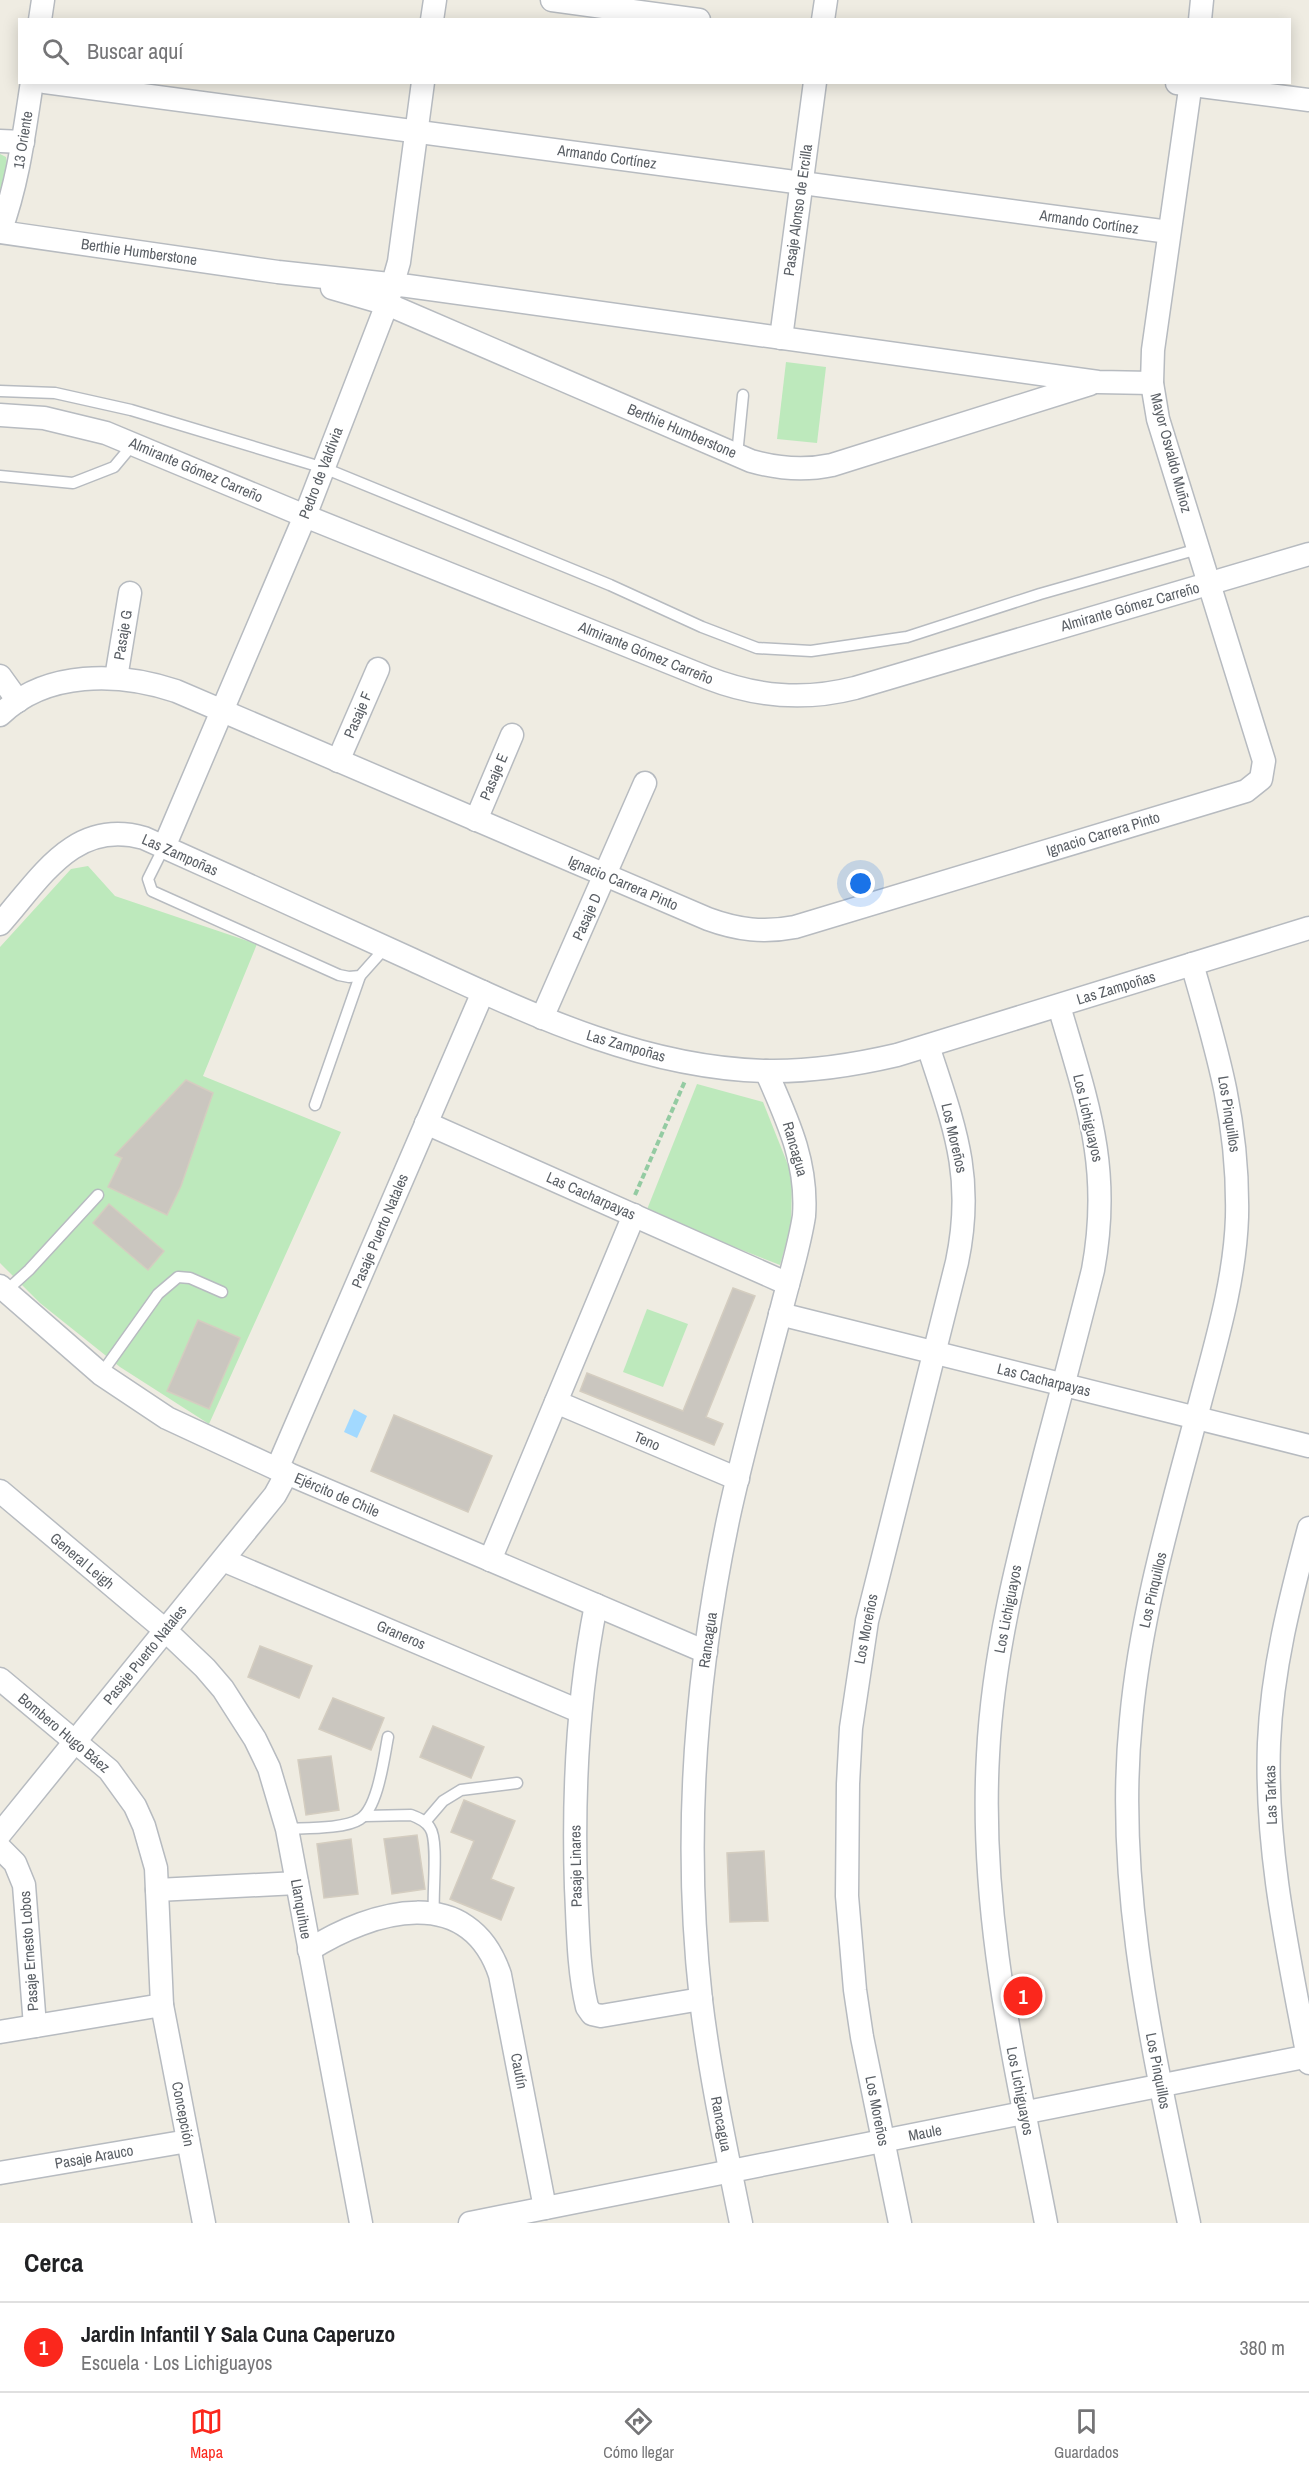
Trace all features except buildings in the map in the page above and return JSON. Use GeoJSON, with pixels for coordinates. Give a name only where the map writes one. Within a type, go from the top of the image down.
{"type":"FeatureCollection","features":[{"type":"Feature","properties":{"kind":"street"},"geometry":{"type":"LineString","coordinates":[[40,18],[43,0]]}},
{"type":"Feature","properties":{"kind":"street"},"geometry":{"type":"LineString","coordinates":[[432,18],[435,0]]}},
{"type":"Feature","properties":{"kind":"street"},"geometry":{"type":"LineString","coordinates":[[552,0],[684,18]]}},
{"type":"Feature","properties":{"kind":"street"},"geometry":{"type":"LineString","coordinates":[[823,18],[826,0]]}},
{"type":"Feature","properties":{"kind":"street"},"geometry":{"type":"LineString","coordinates":[[1200,18],[1202,0]]}},
{"type":"Feature","properties":{"kind":"street","name":"13 Oriente"},"geometry":{"type":"LineString","coordinates":[[0,232],[15,186],[32,84]]}},
{"type":"Feature","properties":{"kind":"street","name":"Armando Cortínez"},"geometry":{"type":"LineString","coordinates":[[60,84],[1169,232]]}},
{"type":"Feature","properties":{"kind":"street","name":"Pedro de Valdivia"},"geometry":{"type":"LineString","coordinates":[[164,847],[305,516],[390,294],[399,262],[423,84]]}},
{"type":"Feature","properties":{"kind":"street","name":"Pasaje Alonso de Ercilla"},"geometry":{"type":"LineString","coordinates":[[781,338],[815,84]]}},
{"type":"Feature","properties":{"kind":"street","name":"Mayor Osvaldo Muñoz"},"geometry":{"type":"LineString","coordinates":[[1186,84],[1153,350],[1152,383],[1158,419],[1264,760],[1261,779]]}},
{"type":"Feature","properties":{"kind":"street"},"geometry":{"type":"LineString","coordinates":[[1193,84],[1309,100]]}},
{"type":"Feature","properties":{"kind":"street"},"geometry":{"type":"LineString","coordinates":[[0,141],[23,142]]}},
{"type":"Feature","properties":{"kind":"street","name":"Berthie Humberstone"},"geometry":{"type":"LineString","coordinates":[[0,232],[278,272],[390,294],[781,338],[1098,382],[1152,383]]}},
{"type":"Feature","properties":{"kind":"street","name":"Berthie Humberstone"},"geometry":{"type":"LineString","coordinates":[[390,294],[737,455],[783,468],[816,468],[832,465],[1098,382]]}},
{"type":"Feature","properties":{"kind":"street","name":"Almirante Gómez Carreño"},"geometry":{"type":"LineString","coordinates":[[0,415],[44,418],[76,424],[134,443],[305,516],[718,682],[751,692],[774,695],[815,696],[855,688],[1309,554]]}},
{"type":"Feature","properties":{"kind":"street","name":"Pasaje G"},"geometry":{"type":"LineString","coordinates":[[116,678],[130,593]]}},
{"type":"Feature","properties":{"kind":"street","name":"Pasaje F"},"geometry":{"type":"LineString","coordinates":[[338,761],[378,669]]}},
{"type":"Feature","properties":{"kind":"street"},"geometry":{"type":"LineString","coordinates":[[0,676],[18,701]]}},
{"type":"Feature","properties":{"kind":"street","name":"Ignacio Carrera Pinto"},"geometry":{"type":"LineString","coordinates":[[0,715],[33,693],[66,682],[116,678],[155,684],[605,876],[740,930],[776,930],[795,927],[1246,791],[1261,779]]}},
{"type":"Feature","properties":{"kind":"street","name":"Pasaje E"},"geometry":{"type":"LineString","coordinates":[[476,820],[512,735]]}},
{"type":"Feature","properties":{"kind":"street","name":"Pasaje D"},"geometry":{"type":"LineString","coordinates":[[542,1018],[645,783]]}},
{"type":"Feature","properties":{"kind":"street","name":"Las Zampoñas"},"geometry":{"type":"LineString","coordinates":[[0,924],[57,860],[81,841],[120,833],[144,838],[483,992],[542,1018],[611,1044],[692,1063],[766,1071],[832,1068],[897,1055],[1309,928]]}},
{"type":"Feature","properties":{"kind":"street","name":"Los Pinquillos"},"geometry":{"type":"LineString","coordinates":[[1189,2223],[1135,1940],[1130,1888],[1127,1776],[1132,1710],[1145,1620],[1231,1280],[1236,1230],[1235,1144],[1227,1089],[1192,964]]}},
{"type":"Feature","properties":{"kind":"street","name":"Pasaje Puerto Natales"},"geometry":{"type":"LineString","coordinates":[[0,1834],[275,1495],[282,1471],[426,1123],[483,992]]}},
{"type":"Feature","properties":{"kind":"street","name":"Los Lichiguayos"},"geometry":{"type":"LineString","coordinates":[[1046,2223],[1000,1986],[993,1930],[987,1834],[988,1754],[996,1680],[1009,1598],[1098,1245],[1101,1194],[1097,1142],[1059,1006]]}},
{"type":"Feature","properties":{"kind":"street","name":"Los Moreños"},"geometry":{"type":"LineString","coordinates":[[900,2223],[862,2037],[850,1944],[846,1840],[851,1739],[858,1672],[867,1621],[961,1240],[963,1173],[955,1131],[928,1046]]}},
{"type":"Feature","properties":{"kind":"street","name":"Rancagua"},"geometry":{"type":"LineString","coordinates":[[741,2223],[711,2071],[701,1999],[695,1927],[693,1833],[696,1741],[706,1652],[720,1563],[738,1479],[804,1216],[804,1178],[795,1140],[766,1071]]}},
{"type":"Feature","properties":{"kind":"street","name":"Las Cacharpayas"},"geometry":{"type":"LineString","coordinates":[[426,1123],[788,1284]]}},
{"type":"Feature","properties":{"kind":"street"},"geometry":{"type":"LineString","coordinates":[[490,1560],[631,1214]]}},
{"type":"Feature","properties":{"kind":"street","name":"Ejército de Chile"},"geometry":{"type":"LineString","coordinates":[[3,1289],[101,1374],[166,1418],[282,1471],[706,1652]]}},
{"type":"Feature","properties":{"kind":"street","name":"Las Cacharpayas"},"geometry":{"type":"LineString","coordinates":[[780,1314],[1309,1446]]}},
{"type":"Feature","properties":{"kind":"street","name":"Teno"},"geometry":{"type":"LineString","coordinates":[[556,1402],[738,1479]]}},
{"type":"Feature","properties":{"kind":"street","name":"General Leigh"},"geometry":{"type":"LineString","coordinates":[[0,1491],[165,1630]]}},
{"type":"Feature","properties":{"kind":"street","name":"Las Tarkas"},"geometry":{"type":"LineString","coordinates":[[1309,1528],[1280,1646],[1272,1710],[1269,1776],[1278,1894],[1309,2059]]}},
{"type":"Feature","properties":{"kind":"street","name":"Graneros"},"geometry":{"type":"LineString","coordinates":[[222,1560],[579,1711]]}},
{"type":"Feature","properties":{"kind":"street","name":"Pasaje Linares"},"geometry":{"type":"LineString","coordinates":[[596,1605],[585,1660],[579,1711],[575,1858],[580,1953],[587,2007],[592,2014],[602,2016],[701,1999]]}},
{"type":"Feature","properties":{"kind":"street","name":"Llanquihue"},"geometry":{"type":"LineString","coordinates":[[165,1630],[205,1668],[239,1712],[268,1768],[287,1829],[361,2223]]}},
{"type":"Feature","properties":{"kind":"street","name":"Bombero Hugo Báez"},"geometry":{"type":"LineString","coordinates":[[0,1679],[109,1770],[135,1806],[151,1846],[157,1890],[162,2006]]}},
{"type":"Feature","properties":{"kind":"street","name":"Pasaje Ernesto Lobos"},"geometry":{"type":"LineString","coordinates":[[0,1848],[15,1863],[24,1885],[35,2026]]}},
{"type":"Feature","properties":{"kind":"street"},"geometry":{"type":"LineString","coordinates":[[157,1890],[297,1883]]}},
{"type":"Feature","properties":{"kind":"street"},"geometry":{"type":"LineString","coordinates":[[309,1950],[344,1930],[380,1918],[420,1912],[434,1913]]}},
{"type":"Feature","properties":{"kind":"street","name":"Cautín"},"geometry":{"type":"LineString","coordinates":[[434,1913],[460,1922],[482,1939],[490,1950],[500,1975],[544,2208]]}},
{"type":"Feature","properties":{"kind":"street"},"geometry":{"type":"LineString","coordinates":[[0,2032],[162,2006]]}},
{"type":"Feature","properties":{"kind":"street","name":"Concepción"},"geometry":{"type":"LineString","coordinates":[[162,2006],[204,2223]]}},
{"type":"Feature","properties":{"kind":"street","name":"Maule"},"geometry":{"type":"LineString","coordinates":[[470,2223],[544,2208],[577,2213],[730,2171],[1161,2085],[1309,2059]]}},
{"type":"Feature","properties":{"kind":"street","name":"Pasaje Arauco"},"geometry":{"type":"LineString","coordinates":[[0,2173],[188,2140]]}},
{"type":"Feature","properties":{"kind":"lane"},"geometry":{"type":"LineString","coordinates":[[0,391],[55,393],[131,411],[324,468],[610,585],[702,627],[758,648],[811,651],[907,637],[1040,594],[1198,549]]}},
{"type":"Feature","properties":{"kind":"lane"},"geometry":{"type":"LineString","coordinates":[[737,455],[744,395]]}},
{"type":"Feature","properties":{"kind":"lane"},"geometry":{"type":"LineString","coordinates":[[0,476],[73,483],[114,467],[134,443]]}},
{"type":"Feature","properties":{"kind":"lane"},"geometry":{"type":"LineString","coordinates":[[164,847],[148,879],[152,891],[339,975],[360,976]]}},
{"type":"Feature","properties":{"kind":"lane"},"geometry":{"type":"LineString","coordinates":[[315,1105],[360,976],[385,948]]}},
{"type":"Feature","properties":{"kind":"lane"},"geometry":{"type":"LineString","coordinates":[[3,1289],[29,1270],[98,1195]]}},
{"type":"Feature","properties":{"kind":"lane"},"geometry":{"type":"LineString","coordinates":[[101,1374],[158,1294],[178,1277],[190,1278],[222,1292]]}},
{"type":"Feature","properties":{"kind":"lane"},"geometry":{"type":"LineString","coordinates":[[364,1816],[371,1806],[388,1737]]}},
{"type":"Feature","properties":{"kind":"lane"},"geometry":{"type":"LineString","coordinates":[[425,1822],[443,1801],[461,1790],[517,1783]]}},
{"type":"Feature","properties":{"kind":"lane"},"geometry":{"type":"LineString","coordinates":[[287,1829],[348,1823],[364,1816],[411,1815],[425,1822],[430,1827],[434,1841],[434,1913]]}},
{"type":"Feature","properties":{"kind":"path"},"geometry":{"type":"LineString","coordinates":[[631,1214],[692,1063]]}},
{"type":"Feature","properties":{"kind":"green space"},"geometry":{"type":"Polygon","coordinates":[[[0,154],[6,157],[9,174],[0,194],[0,154]]]}},
{"type":"Feature","properties":{"kind":"green space"},"geometry":{"type":"Polygon","coordinates":[[[786,362],[826,367],[817,443],[777,439],[786,362]]]}},
{"type":"Feature","properties":{"kind":"green space"},"geometry":{"type":"Polygon","coordinates":[[[88,866],[115,896],[257,944],[203,1076],[341,1132],[209,1424],[120,1367],[40,1303],[0,1263],[0,947],[71,869],[88,866]]]}},
{"type":"Feature","properties":{"kind":"green space"},"geometry":{"type":"Polygon","coordinates":[[[697,1084],[763,1102],[792,1175],[791,1226],[780,1265],[646,1212],[697,1084]]]}},
{"type":"Feature","properties":{"kind":"green space"},"geometry":{"type":"Polygon","coordinates":[[[647,1309],[688,1324],[663,1387],[623,1372],[647,1309]]]}},
{"type":"Feature","properties":{"kind":"water"},"geometry":{"type":"Polygon","coordinates":[[[354,1409],[367,1416],[357,1438],[344,1432],[354,1409]]]}},
{"type":"Feature","properties":{"kind":"place","name":"Jardin Infantil Y Sala Cuna Caperuzo"},"geometry":{"type":"Point","coordinates":[1023,1996]}}]}
